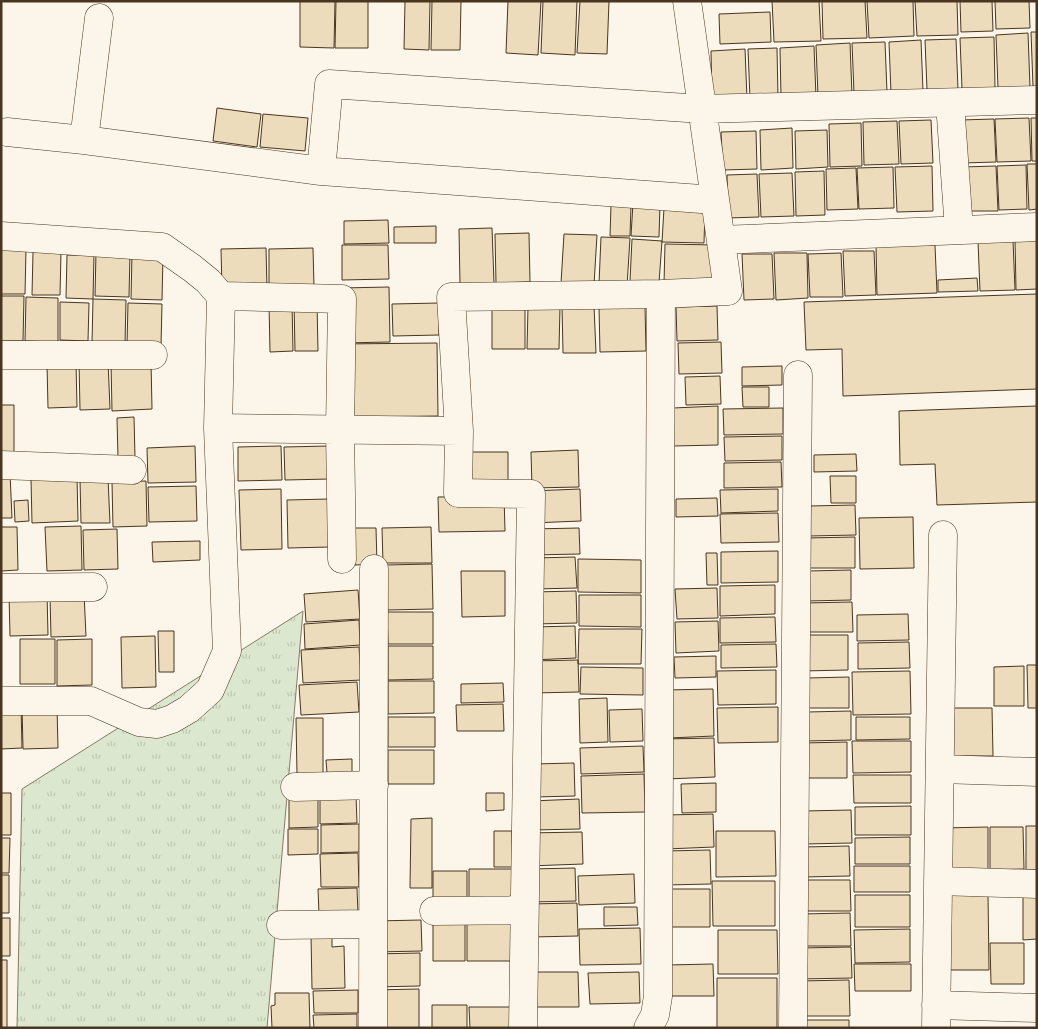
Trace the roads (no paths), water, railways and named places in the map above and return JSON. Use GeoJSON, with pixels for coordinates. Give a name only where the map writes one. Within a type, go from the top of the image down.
{"type":"FeatureCollection","features":[{"type":"Feature","properties":{"kind":"street"},"geometry":{"type":"LineString","coordinates":[[523,1028],[531,494],[458,493],[459,432],[451,297],[661,294],[728,291],[686,1]]}},
{"type":"Feature","properties":{"kind":"street"},"geometry":{"type":"LineString","coordinates":[[84,140],[99,18]]}},
{"type":"Feature","properties":{"kind":"street"},"geometry":{"type":"LineString","coordinates":[[321,171],[328,84],[702,109],[1037,100]]}},
{"type":"Feature","properties":{"kind":"street"},"geometry":{"type":"LineString","coordinates":[[950,103],[959,230]]}},
{"type":"Feature","properties":{"kind":"street"},"geometry":{"type":"LineString","coordinates":[[7,132],[84,140],[321,171],[715,200]]}},
{"type":"Feature","properties":{"kind":"street"},"geometry":{"type":"LineString","coordinates":[[721,240],[1037,226]]}},
{"type":"Feature","properties":{"kind":"street"},"geometry":{"type":"LineString","coordinates":[[1,236],[162,247],[192,268],[221,296],[218,428],[227,651],[210,690],[189,708],[172,719],[157,724],[139,722],[91,701],[1,700]]}},
{"type":"Feature","properties":{"kind":"street"},"geometry":{"type":"LineString","coordinates":[[648,1028],[656,1015],[658,996],[661,294]]}},
{"type":"Feature","properties":{"kind":"street"},"geometry":{"type":"LineString","coordinates":[[221,296],[342,299],[340,430],[342,560]]}},
{"type":"Feature","properties":{"kind":"street"},"geometry":{"type":"LineString","coordinates":[[1,355],[153,355]]}},
{"type":"Feature","properties":{"kind":"street"},"geometry":{"type":"LineString","coordinates":[[793,1028],[798,375]]}},
{"type":"Feature","properties":{"kind":"street"},"geometry":{"type":"LineString","coordinates":[[218,428],[459,432]]}},
{"type":"Feature","properties":{"kind":"street"},"geometry":{"type":"LineString","coordinates":[[1,465],[132,470]]}},
{"type":"Feature","properties":{"kind":"street"},"geometry":{"type":"LineString","coordinates":[[943,535],[936,1016],[1037,1008]]}},
{"type":"Feature","properties":{"kind":"street"},"geometry":{"type":"LineString","coordinates":[[373,1028],[374,569]]}},
{"type":"Feature","properties":{"kind":"street"},"geometry":{"type":"LineString","coordinates":[[1,588],[93,587]]}},
{"type":"Feature","properties":{"kind":"street"},"geometry":{"type":"LineString","coordinates":[[940,769],[1037,772]]}},
{"type":"Feature","properties":{"kind":"street"},"geometry":{"type":"LineString","coordinates":[[295,787],[374,785]]}},
{"type":"Feature","properties":{"kind":"street"},"geometry":{"type":"LineString","coordinates":[[938,881],[1037,884]]}},
{"type":"Feature","properties":{"kind":"street"},"geometry":{"type":"LineString","coordinates":[[434,911],[524,910]]}},
{"type":"Feature","properties":{"kind":"street"},"geometry":{"type":"LineString","coordinates":[[281,925],[373,924]]}}]}
